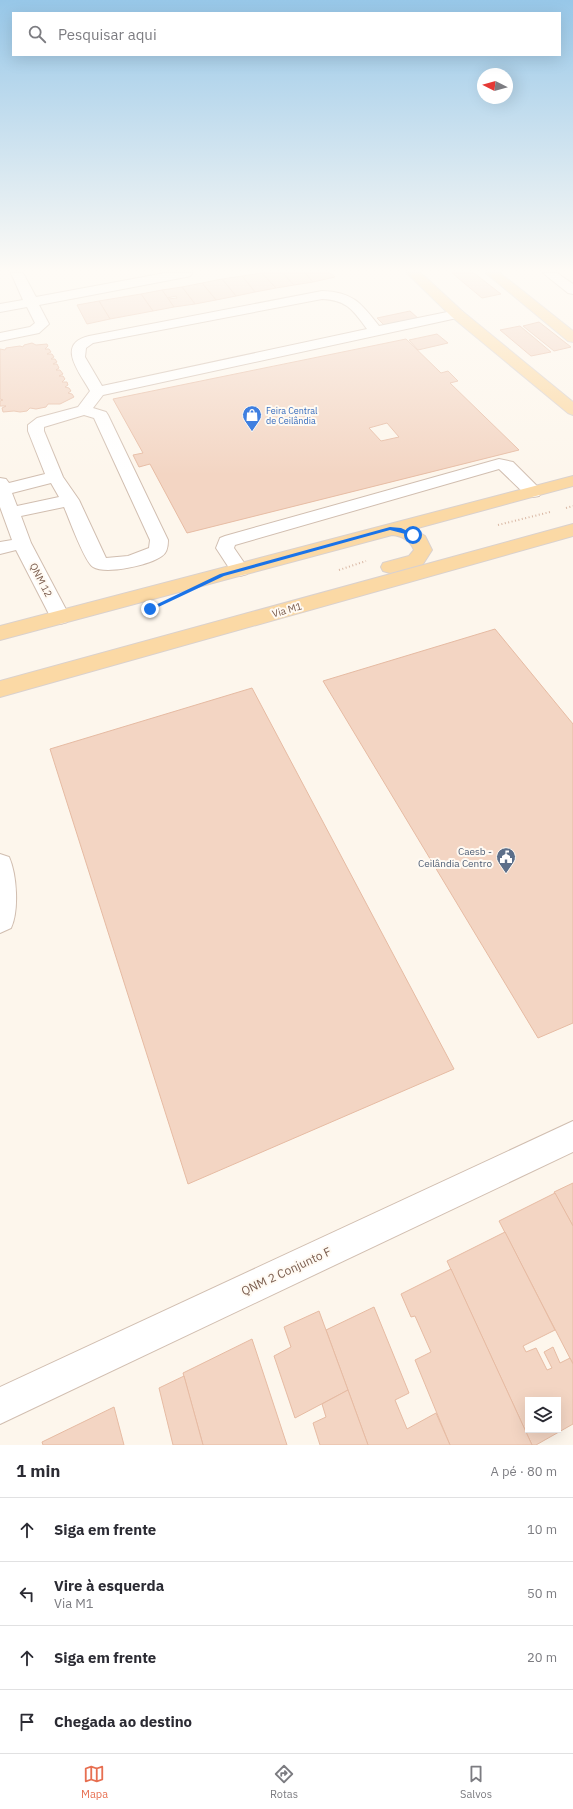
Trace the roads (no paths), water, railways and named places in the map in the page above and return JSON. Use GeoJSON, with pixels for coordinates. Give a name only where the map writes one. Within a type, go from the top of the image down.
{"type":"FeatureCollection","features":[{"type":"Feature","properties":{"kind":"main road"},"geometry":{"type":"LineString","coordinates":[[489,340],[573,410]]}},
{"type":"Feature","properties":{"kind":"main road"},"geometry":{"type":"LineString","coordinates":[[0,633],[231,573],[573,481]]}},
{"type":"Feature","properties":{"kind":"main road"},"geometry":{"type":"LineString","coordinates":[[274,614],[332,584],[416,560],[423,550],[419,539],[406,532],[390,529]]}},
{"type":"Feature","properties":{"kind":"main road","name":"Via M1"},"geometry":{"type":"LineString","coordinates":[[0,689],[573,530]]}},
{"type":"Feature","properties":{"kind":"main road"},"geometry":{"type":"LineString","coordinates":[[0,649],[150,609],[231,573]]}},
{"type":"Feature","properties":{"kind":"street"},"geometry":{"type":"LineString","coordinates":[[88,340],[80,346],[77,351],[78,357],[98,392]]}},
{"type":"Feature","properties":{"kind":"street"},"geometry":{"type":"LineString","coordinates":[[84,410],[89,401],[98,392],[333,340]]}},
{"type":"Feature","properties":{"kind":"street"},"geometry":{"type":"LineString","coordinates":[[84,410],[100,415],[159,540],[159,546],[156,552],[149,556],[114,564],[100,563],[95,557],[70,500],[55,477],[36,431],[36,425],[43,421],[84,410]]}},
{"type":"Feature","properties":{"kind":"street"},"geometry":{"type":"LineString","coordinates":[[231,573],[225,548],[226,542],[499,464],[507,466],[533,492]]}},
{"type":"Feature","properties":{"kind":"street"},"geometry":{"type":"LineString","coordinates":[[1,486],[55,477]]}},
{"type":"Feature","properties":{"kind":"street","name":"QNM 12"},"geometry":{"type":"LineString","coordinates":[[1,486],[22,543],[60,617]]}},
{"type":"Feature","properties":{"kind":"street"},"geometry":{"type":"LineString","coordinates":[[12,514],[70,500]]}},
{"type":"Feature","properties":{"kind":"street"},"geometry":{"type":"LineString","coordinates":[[0,548],[22,543]]}},
{"type":"Feature","properties":{"kind":"street"},"geometry":{"type":"LineString","coordinates":[[0,865],[3,889],[2,920],[0,921]]}},
{"type":"Feature","properties":{"kind":"street","name":"QNM 2 Conjunto F"},"geometry":{"type":"LineString","coordinates":[[0,1406],[573,1136]]}},
{"type":"Feature","properties":{"kind":"place","name":"Feira Central de Ceilândia"},"geometry":{"type":"Point","coordinates":[252,432]}},
{"type":"Feature","properties":{"kind":"place","name":"Caesb - Ceilândia Centro"},"geometry":{"type":"Point","coordinates":[506,874]}}]}
